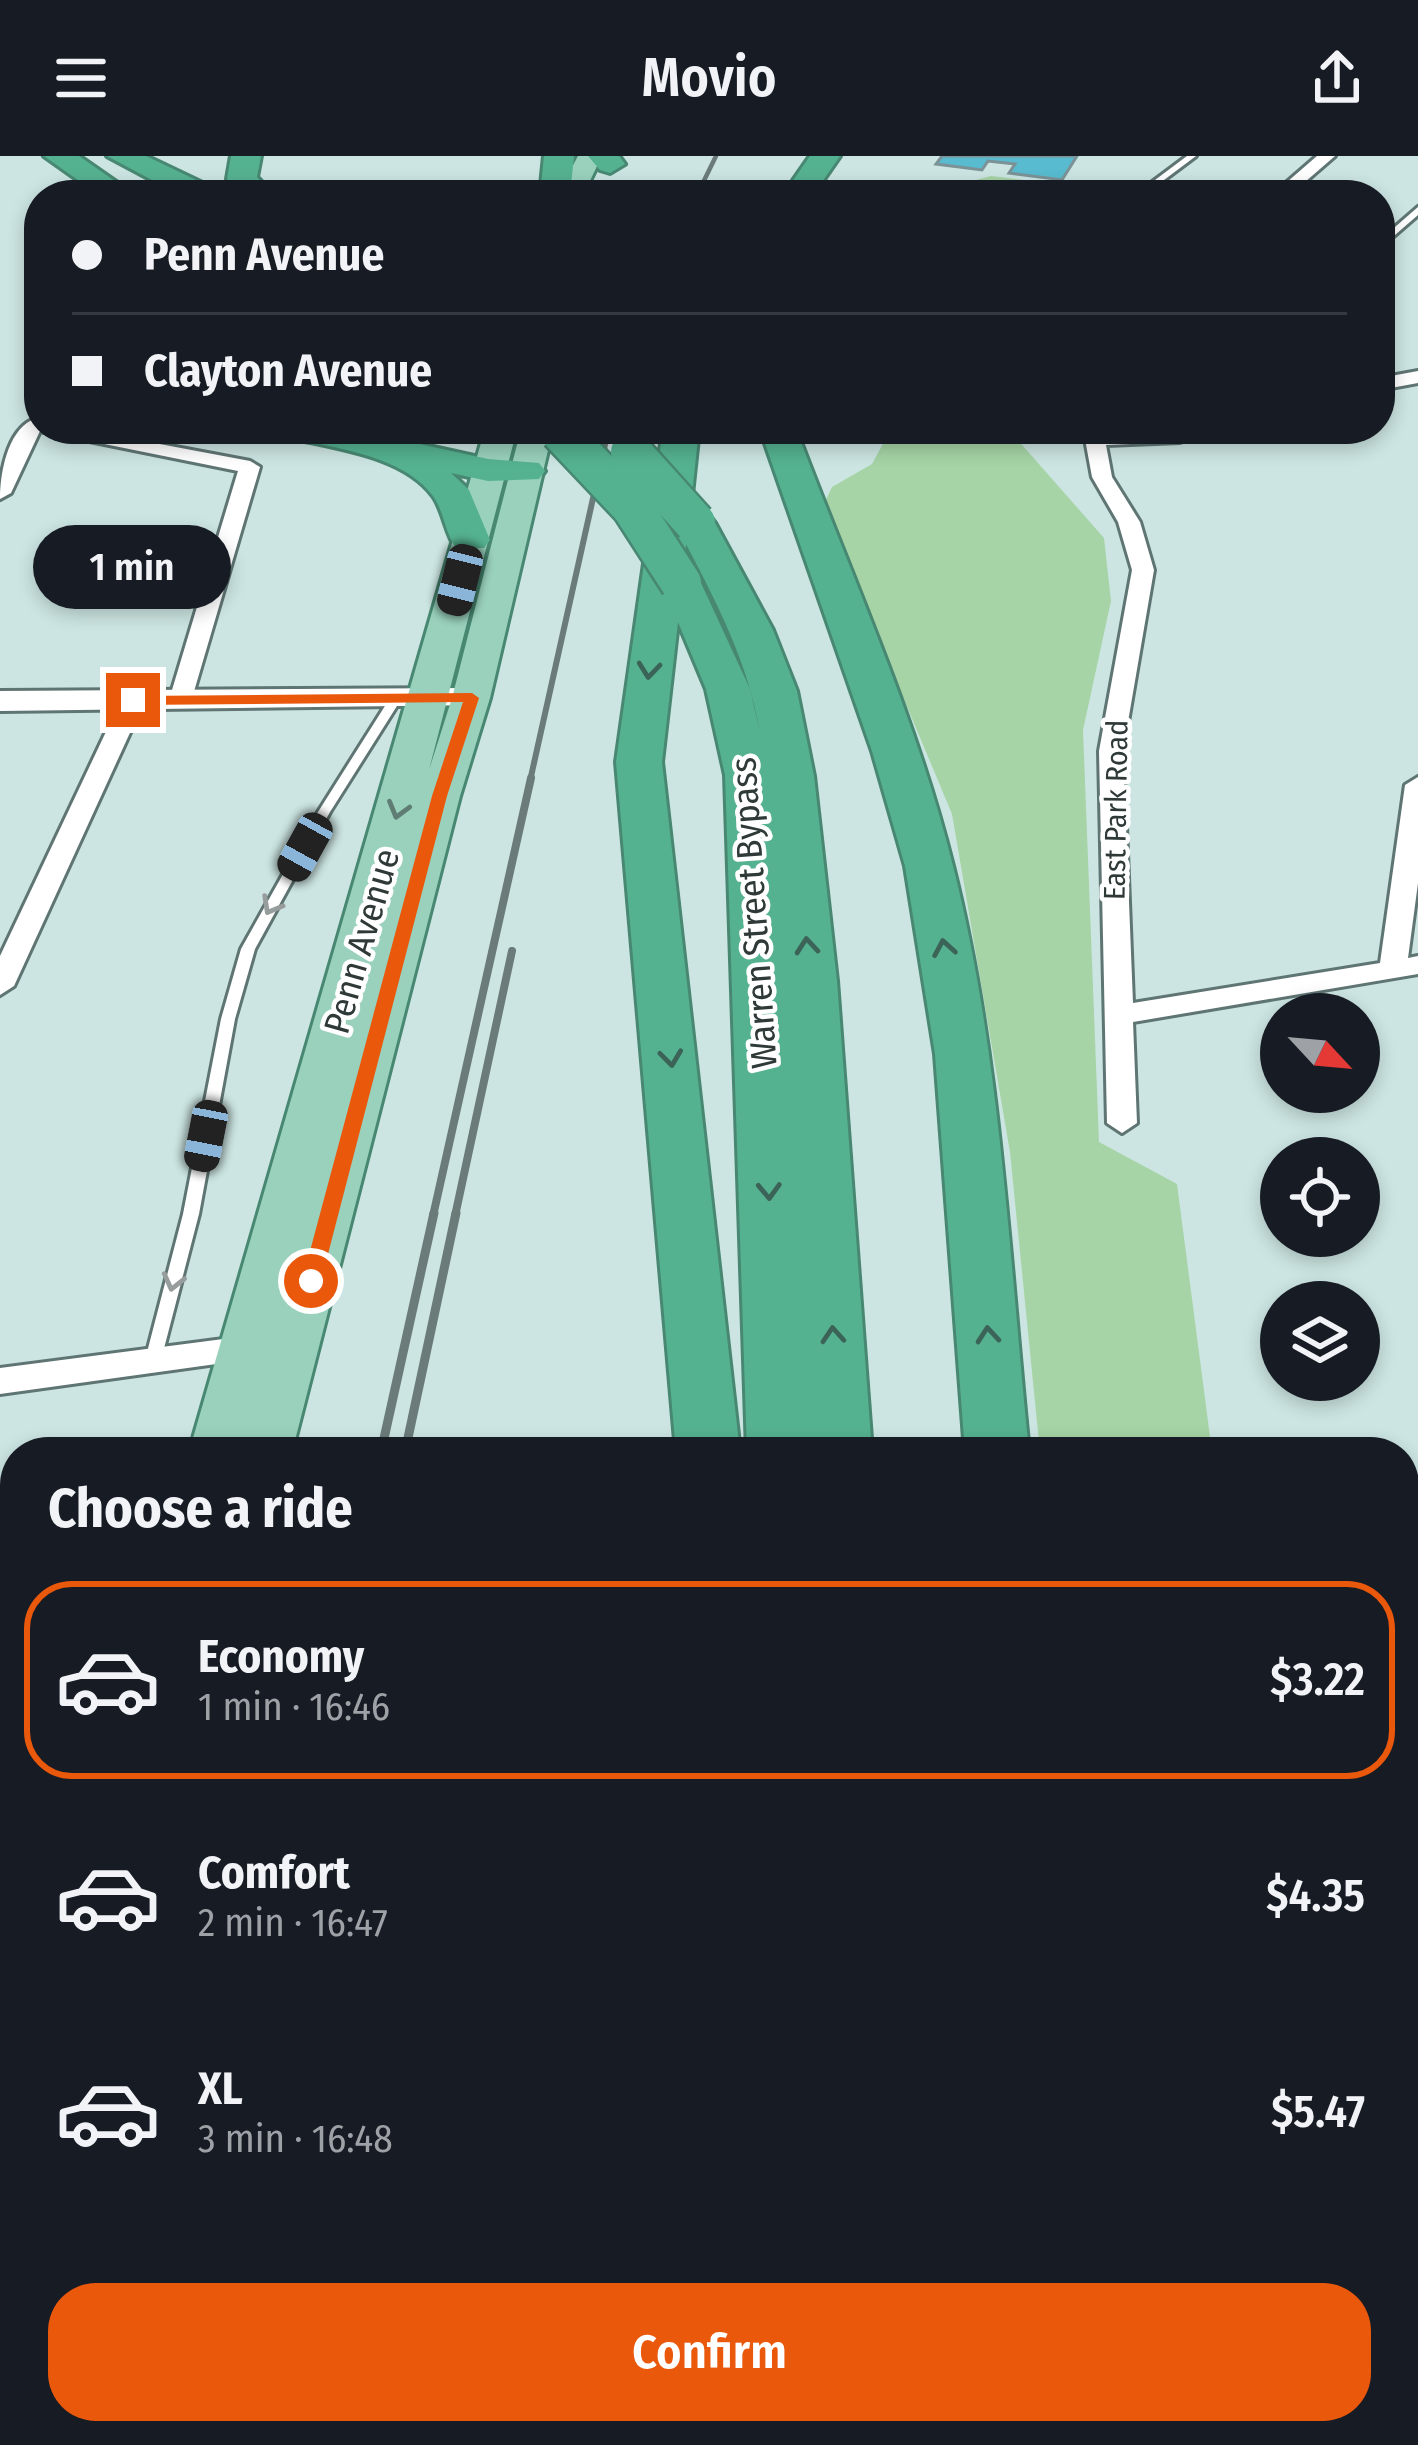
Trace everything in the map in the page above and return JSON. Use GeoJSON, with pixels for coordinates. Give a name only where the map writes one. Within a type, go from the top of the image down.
{"type":"FeatureCollection","features":[{"type":"Feature","properties":{"kind":"highway"},"geometry":{"type":"LineString","coordinates":[[59,156],[97,180]]}},
{"type":"Feature","properties":{"kind":"highway"},"geometry":{"type":"LineString","coordinates":[[89,156],[139,180]]}},
{"type":"Feature","properties":{"kind":"highway"},"geometry":{"type":"LineString","coordinates":[[122,156],[172,180]]}},
{"type":"Feature","properties":{"kind":"highway"},"geometry":{"type":"LineString","coordinates":[[377,444],[450,490],[470,541]]}},
{"type":"Feature","properties":{"kind":"highway"},"geometry":{"type":"LineString","coordinates":[[411,444],[501,458]]}},
{"type":"Feature","properties":{"kind":"highway","name":"Warren Street Bypass"},"geometry":{"type":"LineString","coordinates":[[572,444],[632,507],[681,583],[710,638],[728,689],[748,775],[778,1437]]}},
{"type":"Feature","properties":{"kind":"highway","name":"Warren Street Bypass"},"geometry":{"type":"LineString","coordinates":[[620,444],[695,523],[760,651],[775,691],[791,776],[811,981],[839,1437]]}},
{"type":"Feature","properties":{"kind":"highway"},"geometry":{"type":"LineString","coordinates":[[679,444],[639,762],[706,1437]]}},
{"type":"Feature","properties":{"kind":"highway"},"geometry":{"type":"LineString","coordinates":[[783,444],[896,751],[929,866],[962,1054],[996,1437]]}},
{"type":"Feature","properties":{"kind":"main road"},"geometry":{"type":"LineString","coordinates":[[584,180],[605,158]]}},
{"type":"Feature","properties":{"kind":"main road","name":"Penn Avenue"},"geometry":{"type":"LineString","coordinates":[[266,1437],[269,1347],[470,541],[501,458]]}},
{"type":"Feature","properties":{"kind":"main road","name":"Penn Avenue"},"geometry":{"type":"LineString","coordinates":[[432,698],[501,458]]}},
{"type":"Feature","properties":{"kind":"main road","name":"Penn Avenue"},"geometry":{"type":"LineString","coordinates":[[224,1437],[269,1347]]}},
{"type":"Feature","properties":{"kind":"street"},"geometry":{"type":"LineString","coordinates":[[1298,180],[1327,156]]}},
{"type":"Feature","properties":{"kind":"street"},"geometry":{"type":"LineString","coordinates":[[0,493],[25,444]]}},
{"type":"Feature","properties":{"kind":"street"},"geometry":{"type":"LineString","coordinates":[[129,444],[250,467],[182,700]]}},
{"type":"Feature","properties":{"kind":"street","name":"East Park Road"},"geometry":{"type":"LineString","coordinates":[[1098,444],[1102,477],[1130,522],[1143,570],[1111,752],[1122,1123]]}},
{"type":"Feature","properties":{"kind":"street"},"geometry":{"type":"LineString","coordinates":[[0,701],[432,698]]}},
{"type":"Feature","properties":{"kind":"street"},"geometry":{"type":"LineString","coordinates":[[0,986],[133,700]]}},
{"type":"Feature","properties":{"kind":"street"},"geometry":{"type":"LineString","coordinates":[[1118,1015],[1406,967],[1418,785]]}},
{"type":"Feature","properties":{"kind":"street"},"geometry":{"type":"LineString","coordinates":[[0,1381],[269,1347]]}},
{"type":"Feature","properties":{"kind":"lane"},"geometry":{"type":"LineString","coordinates":[[1159,180],[1192,156]]}},
{"type":"Feature","properties":{"kind":"lane"},"geometry":{"type":"LineString","coordinates":[[1395,231],[1418,210]]}},
{"type":"Feature","properties":{"kind":"lane"},"geometry":{"type":"LineString","coordinates":[[153,1360],[190,1214],[228,1019],[248,949],[324,812],[432,698]]}},
{"type":"Feature","properties":{"kind":"green space"},"geometry":{"type":"Polygon","coordinates":[[[991,176],[1024,180],[976,180],[991,176]]]}},
{"type":"Feature","properties":{"kind":"green space"},"geometry":{"type":"Polygon","coordinates":[[[883,444],[1021,444],[1104,538],[1111,601],[1083,730],[1099,1142],[1177,1184],[1210,1437],[1038,1437],[1010,1152],[952,814],[823,506],[832,487],[872,464],[883,444]]]}},
{"type":"Feature","properties":{"kind":"building"},"geometry":{"type":"Polygon","coordinates":[[[942,156],[1077,156],[1062,180],[1009,173],[1015,164],[988,161],[982,170],[936,164],[942,156]]]}},
{"type":"Feature","properties":{"kind":"railway"},"geometry":{"type":"LineString","coordinates":[[704,180],[716,156]]}},
{"type":"Feature","properties":{"kind":"railway"},"geometry":{"type":"LineString","coordinates":[[530,781],[605,444]]}},
{"type":"Feature","properties":{"kind":"railway"},"geometry":{"type":"LineString","coordinates":[[433,1216],[531,778]]}},
{"type":"Feature","properties":{"kind":"railway"},"geometry":{"type":"LineString","coordinates":[[455,1216],[512,951]]}},
{"type":"Feature","properties":{"kind":"railway"},"geometry":{"type":"LineString","coordinates":[[384,1437],[434,1213]]}},
{"type":"Feature","properties":{"kind":"railway"},"geometry":{"type":"LineString","coordinates":[[408,1437],[456,1213]]}},
{"type":"Feature","properties":{"kind":"route"},"geometry":{"type":"LineString","coordinates":[[133,700],[472,698],[440,796],[311,1281]]}}]}
